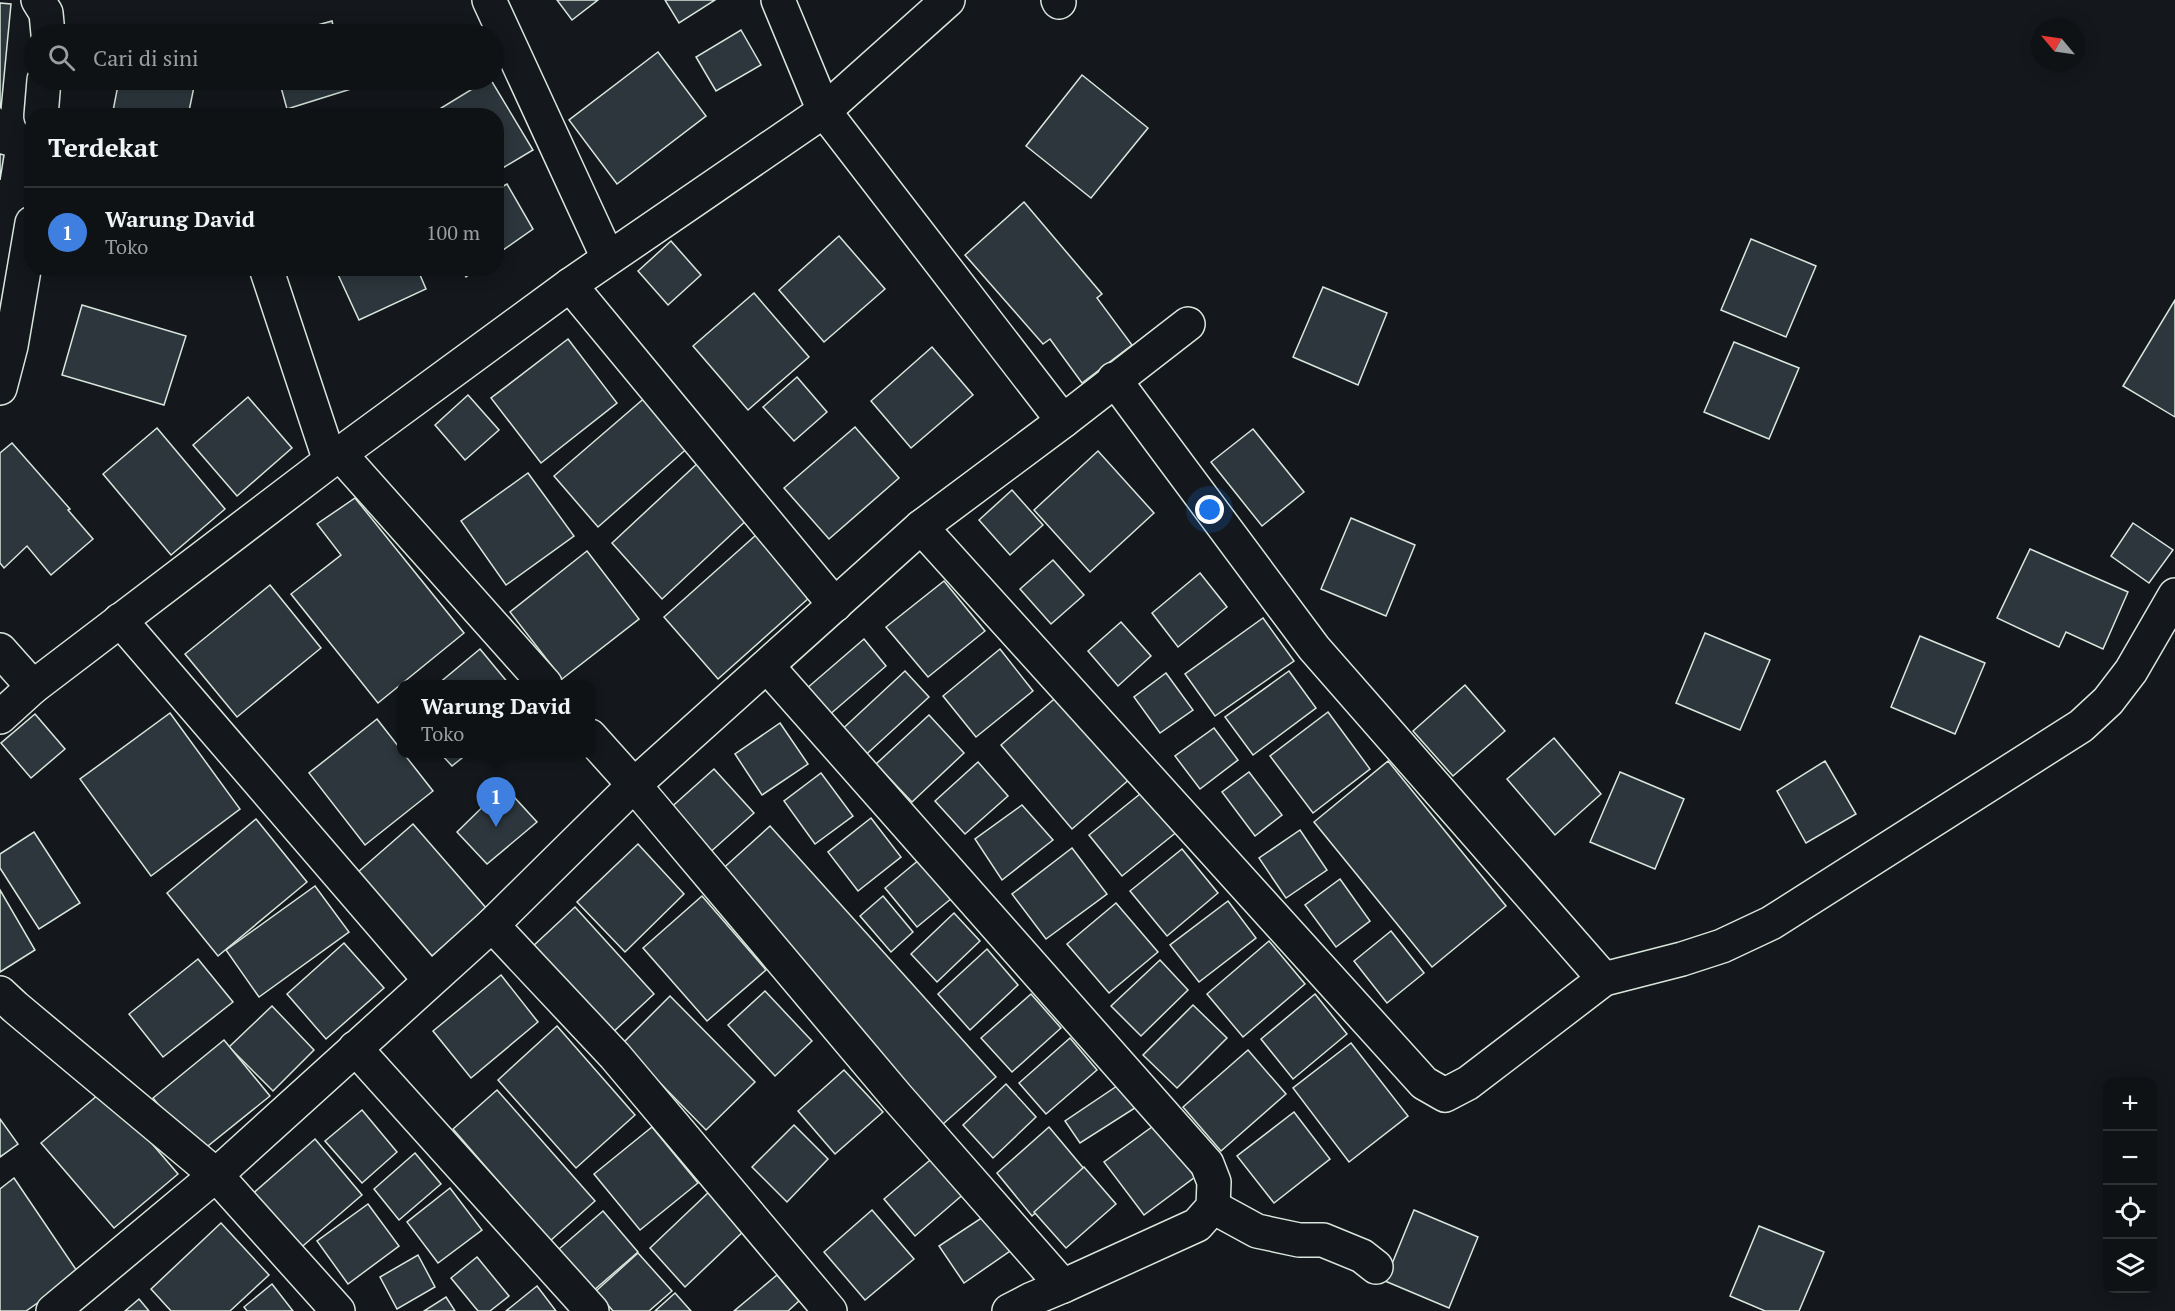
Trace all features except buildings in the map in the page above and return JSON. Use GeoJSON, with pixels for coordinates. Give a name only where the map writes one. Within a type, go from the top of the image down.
{"type":"FeatureCollection","features":[{"type":"Feature","properties":{"kind":"street"},"geometry":{"type":"LineString","coordinates":[[38,0],[46,13],[47,24]]}},
{"type":"Feature","properties":{"kind":"street"},"geometry":{"type":"LineString","coordinates":[[489,0],[500,24]]}},
{"type":"Feature","properties":{"kind":"street"},"geometry":{"type":"LineString","coordinates":[[778,0],[824,111],[1063,421]]}},
{"type":"Feature","properties":{"kind":"street"},"geometry":{"type":"LineString","coordinates":[[0,717],[33,687],[120,620],[570,285],[824,111],[948,0]]}},
{"type":"Feature","properties":{"kind":"street"},"geometry":{"type":"LineString","coordinates":[[504,33],[608,258]]}},
{"type":"Feature","properties":{"kind":"street"},"geometry":{"type":"LineString","coordinates":[[42,108],[43,90]]}},
{"type":"Feature","properties":{"kind":"street"},"geometry":{"type":"LineString","coordinates":[[0,388],[11,346],[24,270]]}},
{"type":"Feature","properties":{"kind":"street"},"geometry":{"type":"LineString","coordinates":[[269,276],[335,458],[540,680]]}},
{"type":"Feature","properties":{"kind":"street"},"geometry":{"type":"LineString","coordinates":[[570,285],[835,605]]}},
{"type":"Feature","properties":{"kind":"street"},"geometry":{"type":"LineString","coordinates":[[53,1311],[216,1175],[492,925],[634,786],[921,527],[1188,324]]}},
{"type":"Feature","properties":{"kind":"street"},"geometry":{"type":"LineString","coordinates":[[1114,379],[1314,648],[1604,979]]}},
{"type":"Feature","properties":{"kind":"street"},"geometry":{"type":"LineString","coordinates":[[921,527],[1424,1083],[1445,1095],[1468,1083],[1604,979],[1722,946],[1771,923],[2081,726],[2108,701],[2131,671],[2175,595]]}},
{"type":"Feature","properties":{"kind":"street"},"geometry":{"type":"LineString","coordinates":[[120,620],[430,980]]}},
{"type":"Feature","properties":{"kind":"street"},"geometry":{"type":"LineString","coordinates":[[0,650],[33,687]]}},
{"type":"Feature","properties":{"kind":"street"},"geometry":{"type":"LineString","coordinates":[[768,667],[1207,1164],[1214,1182],[1213,1207],[1197,1225],[1010,1311]]}},
{"type":"Feature","properties":{"kind":"street"},"geometry":{"type":"LineString","coordinates":[[595,741],[897,1097],[1064,1286]]}},
{"type":"Feature","properties":{"kind":"street"},"geometry":{"type":"LineString","coordinates":[[492,925],[615,1056],[830,1311]]}},
{"type":"Feature","properties":{"kind":"street"},"geometry":{"type":"LineString","coordinates":[[0,993],[216,1175],[338,1311]]}},
{"type":"Feature","properties":{"kind":"street"},"geometry":{"type":"LineString","coordinates":[[354,1048],[592,1311]]}},
{"type":"Feature","properties":{"kind":"street"},"geometry":{"type":"LineString","coordinates":[[1213,1207],[1257,1231],[1299,1239],[1323,1240],[1362,1256],[1376,1267]]}},
{"type":"Feature","properties":{"kind":"place","name":"Warung David"},"geometry":{"type":"Point","coordinates":[496,827]}}]}
